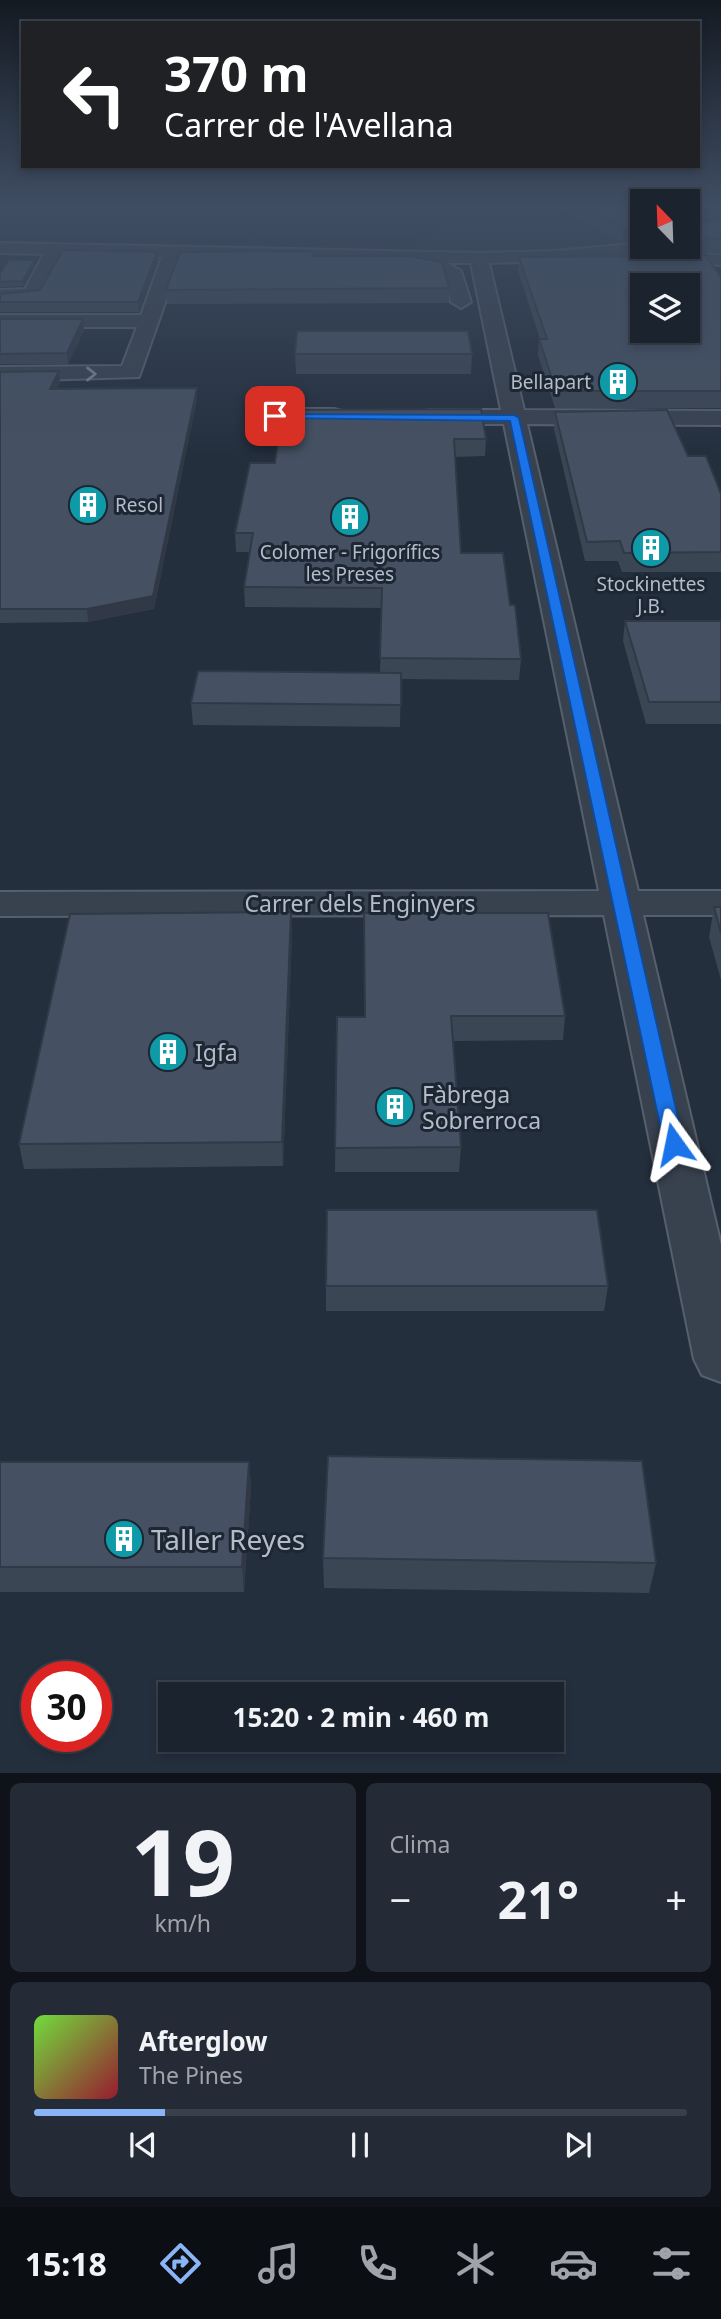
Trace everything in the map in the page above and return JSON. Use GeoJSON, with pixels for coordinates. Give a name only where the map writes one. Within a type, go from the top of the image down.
{"type":"FeatureCollection","features":[{"type":"Feature","properties":{"kind":"street"},"geometry":{"type":"LineString","coordinates":[[32,295],[36,290]]}},
{"type":"Feature","properties":{"kind":"street"},"geometry":{"type":"LineString","coordinates":[[0,374],[131,371],[148,321],[167,290]]}},
{"type":"Feature","properties":{"kind":"street"},"geometry":{"type":"LineString","coordinates":[[457,290],[461,302]]}},
{"type":"Feature","properties":{"kind":"street"},"geometry":{"type":"LineString","coordinates":[[487,290],[721,1359]]}},
{"type":"Feature","properties":{"kind":"street"},"geometry":{"type":"LineString","coordinates":[[0,296],[54,296],[45,321]]}},
{"type":"Feature","properties":{"kind":"street"},"geometry":{"type":"LineString","coordinates":[[10,321],[148,321]]}},
{"type":"Feature","properties":{"kind":"street"},"geometry":{"type":"LineString","coordinates":[[275,416],[355,416]]}},
{"type":"Feature","properties":{"kind":"street"},"geometry":{"type":"LineString","coordinates":[[408,417],[721,418]]}},
{"type":"Feature","properties":{"kind":"street","name":"Carrer dels Enginyers"},"geometry":{"type":"LineString","coordinates":[[3,914],[721,902]]}},
{"type":"Feature","properties":{"kind":"building"},"geometry":{"type":"Polygon","coordinates":[[[40,290],[143,290],[138,302],[0,302],[0,294],[40,290]]]}},
{"type":"Feature","properties":{"kind":"building"},"geometry":{"type":"Polygon","coordinates":[[[530,290],[630,290],[630,343],[700,343],[700,290],[721,290],[721,391],[556,391],[539,339],[547,339],[530,290]]]}},
{"type":"Feature","properties":{"kind":"building"},"geometry":{"type":"Polygon","coordinates":[[[0,319],[83,319],[67,353],[0,354],[0,319]]]}},
{"type":"Feature","properties":{"kind":"building"},"geometry":{"type":"Polygon","coordinates":[[[297,331],[468,331],[472,354],[295,354],[297,331]]]}},
{"type":"Feature","properties":{"kind":"building","name":"Resol"},"geometry":{"type":"Polygon","coordinates":[[[59,371],[50,389],[197,388],[153,596],[87,609],[0,609],[0,372],[59,371]]]}},
{"type":"Feature","properties":{"kind":"building"},"geometry":{"type":"Polygon","coordinates":[[[481,409],[486,439],[454,439],[461,553],[503,553],[510,605],[515,605],[521,659],[380,658],[382,588],[244,587],[253,533],[235,533],[250,463],[275,463],[282,410],[481,409]]]}},
{"type":"Feature","properties":{"kind":"building"},"geometry":{"type":"Polygon","coordinates":[[[667,410],[688,456],[706,456],[721,494],[721,552],[624,553],[620,541],[587,542],[555,412],[667,410]]]}},
{"type":"Feature","properties":{"kind":"building"},"geometry":{"type":"Polygon","coordinates":[[[625,621],[721,621],[721,702],[649,702],[625,621]]]}},
{"type":"Feature","properties":{"kind":"building"},"geometry":{"type":"Polygon","coordinates":[[[198,671],[401,673],[401,705],[191,703],[198,671]]]}},
{"type":"Feature","properties":{"kind":"building"},"geometry":{"type":"Polygon","coordinates":[[[714,907],[721,907],[721,933],[714,907]]]}},
{"type":"Feature","properties":{"kind":"building","name":"Igfa"},"geometry":{"type":"Polygon","coordinates":[[[291,912],[282,1142],[19,1144],[70,914],[291,912]]]}},
{"type":"Feature","properties":{"kind":"building","name":"Fàbrega Sobrerroca"},"geometry":{"type":"Polygon","coordinates":[[[364,913],[548,913],[565,1016],[451,1016],[461,1147],[335,1148],[337,1017],[365,1017],[364,913]]]}},
{"type":"Feature","properties":{"kind":"building"},"geometry":{"type":"Polygon","coordinates":[[[327,1210],[597,1210],[608,1286],[326,1286],[327,1210]]]}},
{"type":"Feature","properties":{"kind":"building"},"geometry":{"type":"Polygon","coordinates":[[[328,1456],[642,1461],[656,1563],[323,1558],[328,1456]]]}},
{"type":"Feature","properties":{"kind":"building","name":"Taller Reyes"},"geometry":{"type":"Polygon","coordinates":[[[0,1462],[249,1462],[242,1567],[0,1567],[0,1462]]]}},
{"type":"Feature","properties":{"kind":"place","name":"Bellapart"},"geometry":{"type":"Point","coordinates":[618,382]}},
{"type":"Feature","properties":{"kind":"place","name":"Resol"},"geometry":{"type":"Point","coordinates":[88,505]}},
{"type":"Feature","properties":{"kind":"place","name":"Colomer - Frigorífics les Preses"},"geometry":{"type":"Point","coordinates":[350,517]}},
{"type":"Feature","properties":{"kind":"place","name":"Stockinettes J.B."},"geometry":{"type":"Point","coordinates":[651,548]}},
{"type":"Feature","properties":{"kind":"place","name":"Igfa"},"geometry":{"type":"Point","coordinates":[168,1052]}},
{"type":"Feature","properties":{"kind":"place","name":"Fàbrega Sobrerroca"},"geometry":{"type":"Point","coordinates":[395,1107]}},
{"type":"Feature","properties":{"kind":"place","name":"Taller Reyes"},"geometry":{"type":"Point","coordinates":[124,1539]}},
{"type":"Feature","properties":{"kind":"route"},"geometry":{"type":"LineString","coordinates":[[275,416],[514,418],[674,1144]]}}]}
